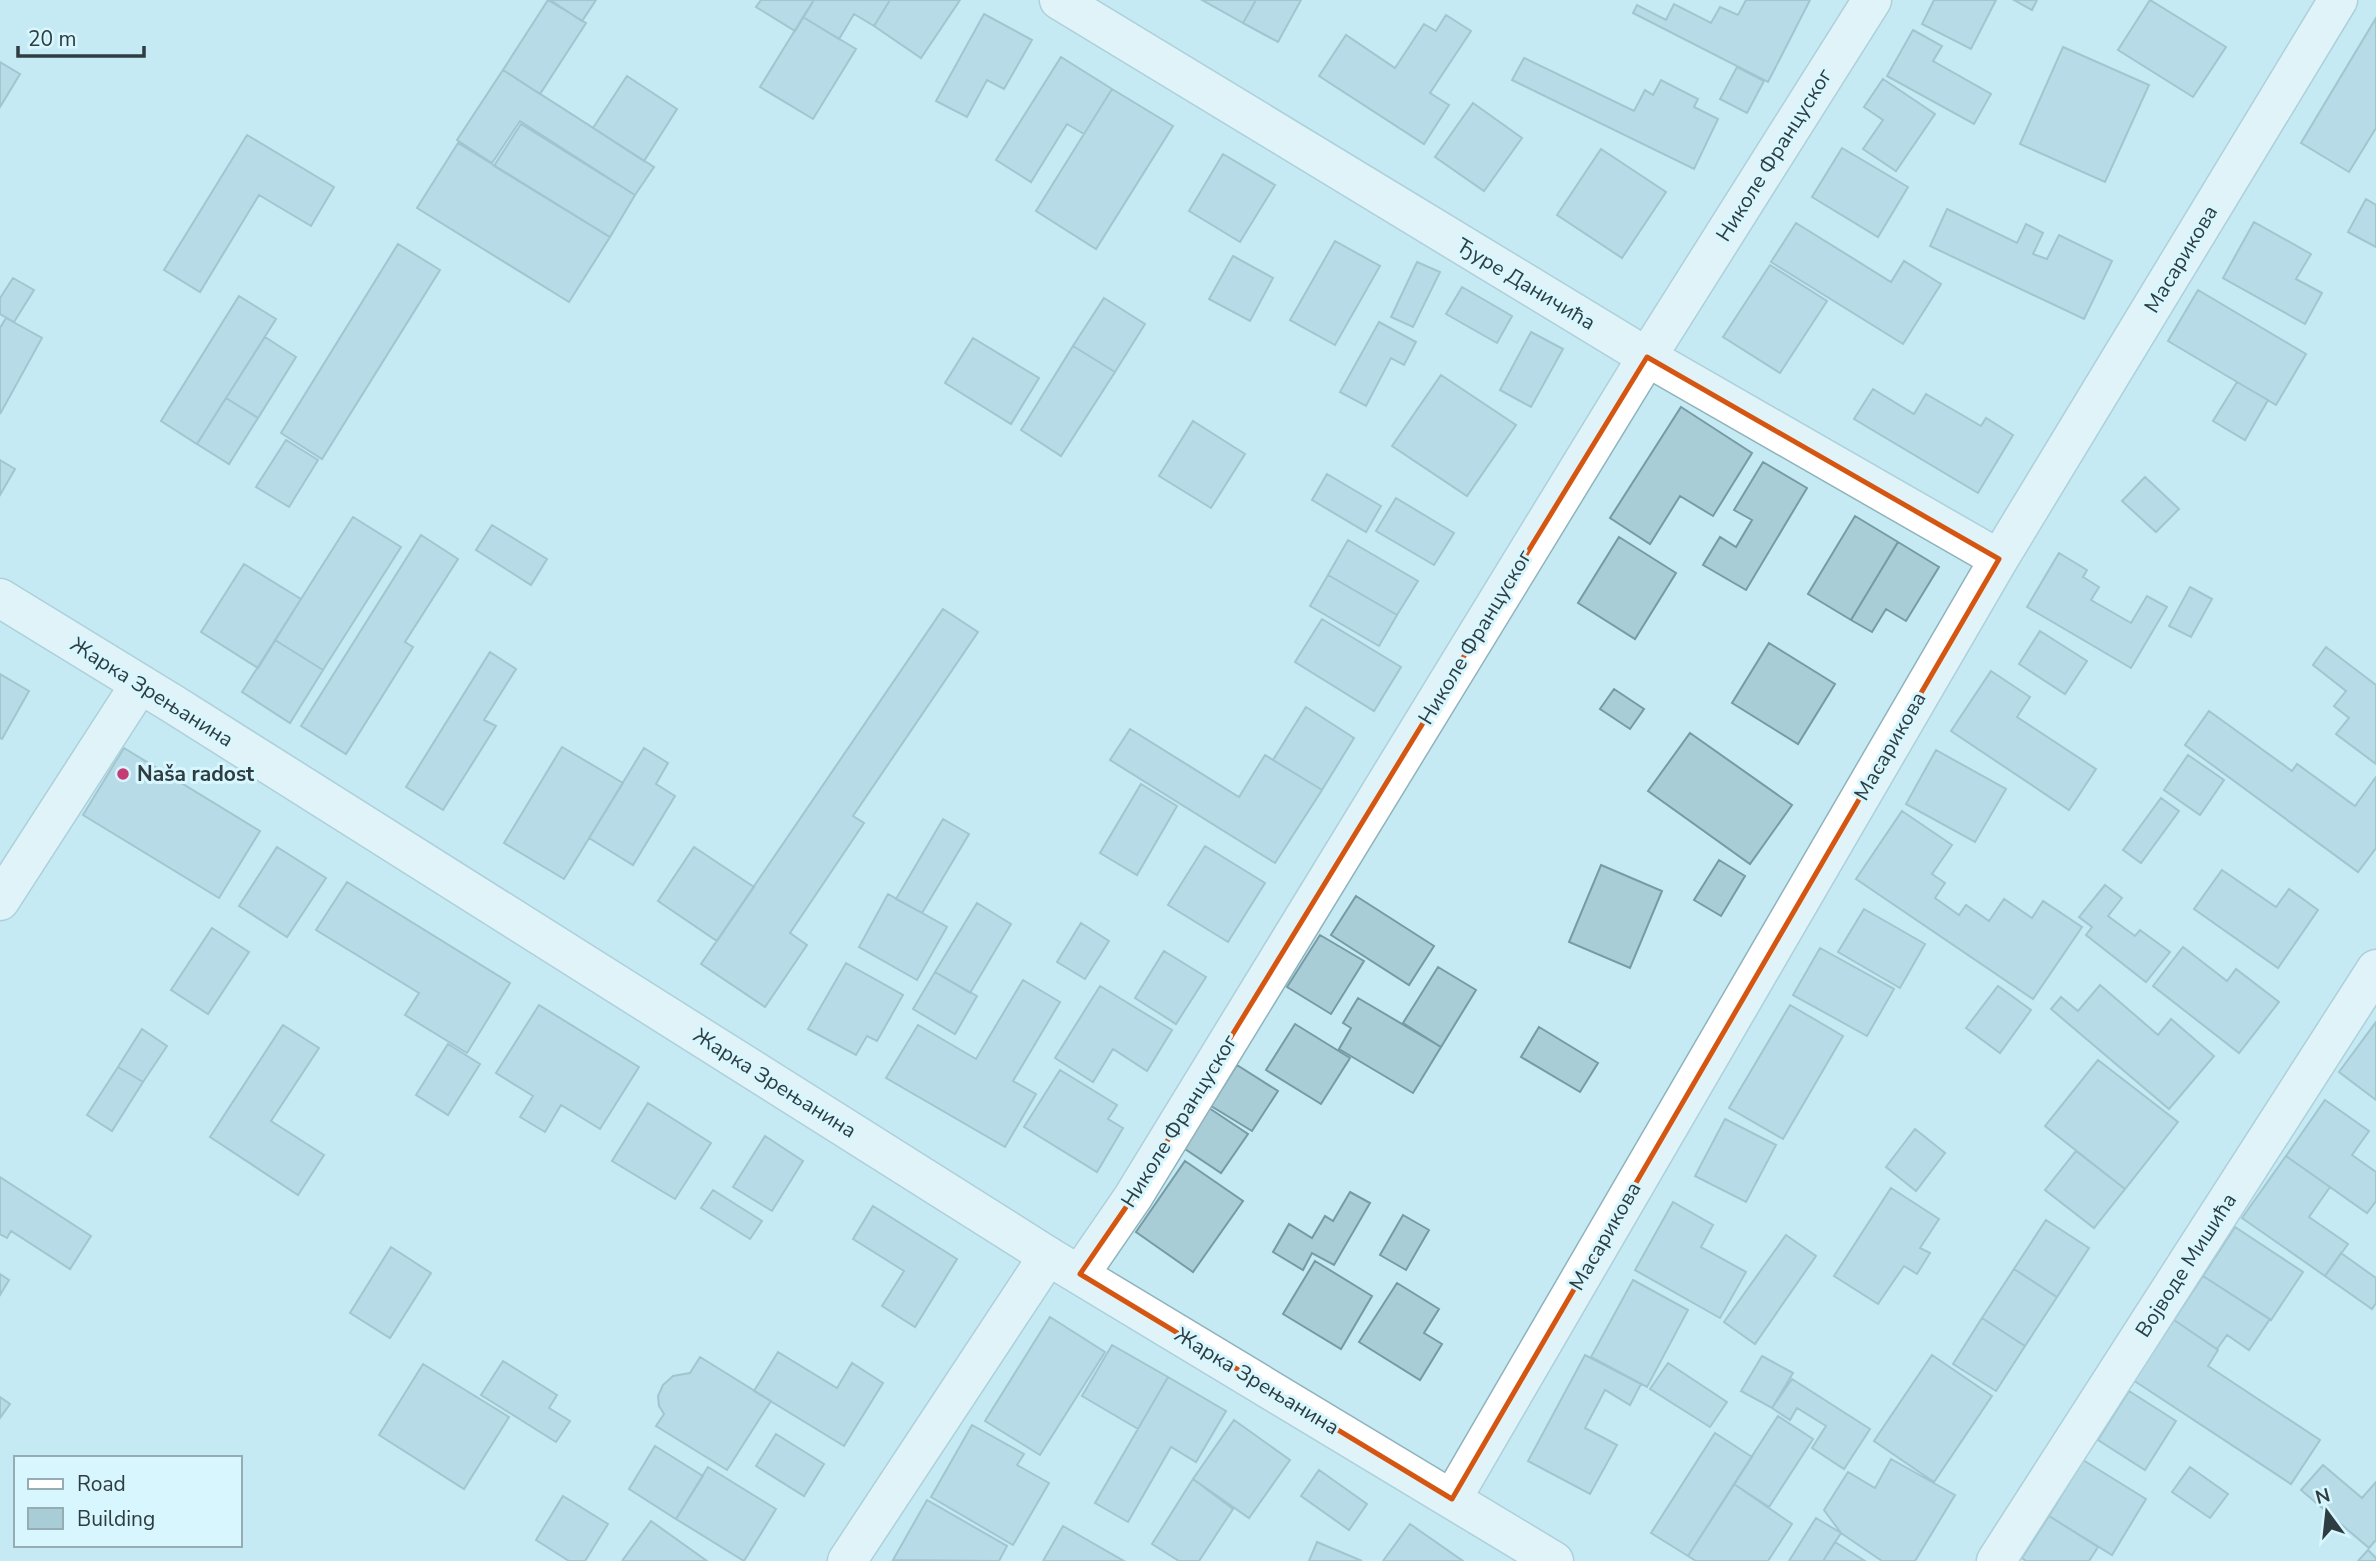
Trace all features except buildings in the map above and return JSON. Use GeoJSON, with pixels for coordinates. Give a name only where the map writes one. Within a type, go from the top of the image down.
{"type":"FeatureCollection","features":[{"type":"Feature","properties":{"kind":"street","name":"Ђуре Даничића"},"geometry":{"type":"LineString","coordinates":[[1059,0],[1647,356],[1998,559]]}},
{"type":"Feature","properties":{"kind":"street","name":"Николе Француског"},"geometry":{"type":"LineString","coordinates":[[847,1561],[1064,1265],[1141,1185],[1647,356],[1872,0]]}},
{"type":"Feature","properties":{"kind":"street","name":"Масарикова"},"geometry":{"type":"LineString","coordinates":[[1452,1499],[1998,559],[2338,0]]}},
{"type":"Feature","properties":{"kind":"street","name":"Жарка Зрењанина"},"geometry":{"type":"LineString","coordinates":[[0,598],[1064,1265],[1554,1561]]}},
{"type":"Feature","properties":{"kind":"street"},"geometry":{"type":"LineString","coordinates":[[0,901],[140,684]]}},
{"type":"Feature","properties":{"kind":"street","name":"Војводе Мишића"},"geometry":{"type":"LineString","coordinates":[[1996,1561],[2376,969]]}},
{"type":"Feature","properties":{"kind":"highlighted area"},"geometry":{"type":"Polygon","coordinates":[[[1647,357],[1999,559],[1452,1499],[1080,1274],[1133,1197],[1647,357]]]}},
{"type":"Feature","properties":{"kind":"place","name":"Naša radost"},"geometry":{"type":"Point","coordinates":[123,774]}}]}
